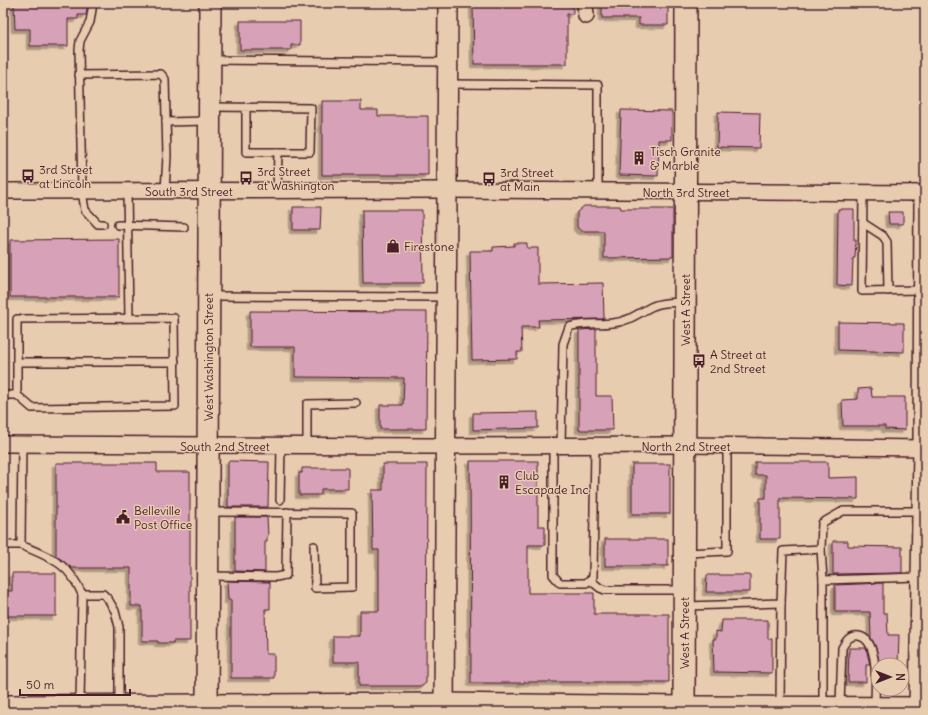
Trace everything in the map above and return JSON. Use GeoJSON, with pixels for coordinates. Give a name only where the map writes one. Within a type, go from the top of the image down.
{"type":"FeatureCollection","features":[{"type":"Feature","properties":{"kind":"main road","name":"West Washington Street"},"geometry":{"type":"LineString","coordinates":[[207,708],[210,3]]}},
{"type":"Feature","properties":{"kind":"main road","name":"West A Street"},"geometry":{"type":"LineString","coordinates":[[684,708],[686,3]]}},
{"type":"Feature","properties":{"kind":"street"},"geometry":{"type":"LineString","coordinates":[[444,707],[448,3]]}},
{"type":"Feature","properties":{"kind":"street","name":"North 3rd Street"},"geometry":{"type":"LineString","coordinates":[[447,190],[923,193]]}},
{"type":"Feature","properties":{"kind":"street","name":"South 3rd Street"},"geometry":{"type":"LineString","coordinates":[[3,191],[447,190]]}},
{"type":"Feature","properties":{"kind":"street"},"geometry":{"type":"LineString","coordinates":[[3,703],[119,703],[207,708],[444,707],[515,705],[753,708],[780,704],[804,708],[823,704],[920,707],[919,577],[923,448],[923,193]]}},
{"type":"Feature","properties":{"kind":"street","name":"South 2nd Street"},"geometry":{"type":"LineString","coordinates":[[3,444],[446,446]]}},
{"type":"Feature","properties":{"kind":"street","name":"North 2nd Street"},"geometry":{"type":"LineString","coordinates":[[446,446],[685,445],[923,448]]}},
{"type":"Feature","properties":{"kind":"lane"},"geometry":{"type":"LineString","coordinates":[[93,3],[90,22],[80,41],[79,74],[82,191],[86,210],[98,224],[103,224]]}},
{"type":"Feature","properties":{"kind":"lane"},"geometry":{"type":"LineString","coordinates":[[210,60],[448,62]]}},
{"type":"Feature","properties":{"kind":"lane"},"geometry":{"type":"LineString","coordinates":[[79,74],[161,74],[165,79],[165,191]]}},
{"type":"Feature","properties":{"kind":"lane"},"geometry":{"type":"LineString","coordinates":[[448,84],[598,85],[598,192]]}},
{"type":"Feature","properties":{"kind":"lane"},"geometry":{"type":"LineString","coordinates":[[166,122],[246,107],[311,108],[310,152],[246,152],[246,107]]}},
{"type":"Feature","properties":{"kind":"lane"},"geometry":{"type":"LineString","coordinates":[[277,191],[278,152]]}},
{"type":"Feature","properties":{"kind":"lane"},"geometry":{"type":"LineString","coordinates":[[127,191],[129,318]]}},
{"type":"Feature","properties":{"kind":"lane"},"geometry":{"type":"LineString","coordinates":[[863,193],[862,291],[922,290]]}},
{"type":"Feature","properties":{"kind":"lane"},"geometry":{"type":"LineString","coordinates":[[863,223],[883,236],[887,242],[888,291]]}},
{"type":"Feature","properties":{"kind":"lane"},"geometry":{"type":"LineString","coordinates":[[118,225],[184,227]]}},
{"type":"Feature","properties":{"kind":"lane"},"geometry":{"type":"LineString","coordinates":[[208,296],[447,297]]}},
{"type":"Feature","properties":{"kind":"lane"},"geometry":{"type":"LineString","coordinates":[[595,446],[593,577],[586,582],[560,582],[553,575],[557,446],[563,344],[569,327],[576,324],[613,323],[630,319],[654,306],[671,302],[685,303]]}},
{"type":"Feature","properties":{"kind":"lane"},"geometry":{"type":"LineString","coordinates":[[3,395],[17,395],[32,408],[175,406],[174,318],[17,319],[17,395]]}},
{"type":"Feature","properties":{"kind":"lane"},"geometry":{"type":"LineString","coordinates":[[17,362],[175,362]]}},
{"type":"Feature","properties":{"kind":"lane"},"geometry":{"type":"LineString","coordinates":[[307,446],[307,404],[356,403]]}},
{"type":"Feature","properties":{"kind":"lane"},"geometry":{"type":"LineString","coordinates":[[21,545],[22,444]]}},
{"type":"Feature","properties":{"kind":"lane"},"geometry":{"type":"LineString","coordinates":[[280,500],[281,446]]}},
{"type":"Feature","properties":{"kind":"lane"},"geometry":{"type":"LineString","coordinates":[[685,553],[727,551],[727,446]]}},
{"type":"Feature","properties":{"kind":"lane"},"geometry":{"type":"LineString","coordinates":[[823,704],[822,523],[843,511],[920,511]]}},
{"type":"Feature","properties":{"kind":"lane"},"geometry":{"type":"LineString","coordinates":[[208,512],[352,513],[352,587],[314,588],[314,546]]}},
{"type":"Feature","properties":{"kind":"lane"},"geometry":{"type":"LineString","coordinates":[[208,576],[276,577],[286,575],[287,512]]}},
{"type":"Feature","properties":{"kind":"lane"},"geometry":{"type":"LineString","coordinates":[[3,545],[21,545],[53,559],[66,568],[77,583],[82,594],[80,703]]}},
{"type":"Feature","properties":{"kind":"lane"},"geometry":{"type":"LineString","coordinates":[[780,704],[783,551],[821,549]]}},
{"type":"Feature","properties":{"kind":"lane"},"geometry":{"type":"LineString","coordinates":[[823,580],[919,577]]}},
{"type":"Feature","properties":{"kind":"lane"},"geometry":{"type":"LineString","coordinates":[[590,580],[605,590],[684,598],[781,604]]}},
{"type":"Feature","properties":{"kind":"lane"},"geometry":{"type":"LineString","coordinates":[[82,594],[103,594],[108,599],[115,611],[119,627],[119,703]]}},
{"type":"Feature","properties":{"kind":"lane"},"geometry":{"type":"LineString","coordinates":[[840,704],[842,648],[847,640],[854,636],[860,636],[868,641],[873,650],[875,705]]}},
{"type":"Feature","properties":{"kind":"building"},"geometry":{"type":"Polygon","coordinates":[[[14,3],[88,3],[86,15],[78,15],[78,19],[68,19],[68,46],[30,46],[30,29],[15,29],[14,3]]]}},
{"type":"Feature","properties":{"kind":"building"},"geometry":{"type":"Polygon","coordinates":[[[473,3],[573,3],[573,14],[567,14],[567,64],[474,64],[473,3]]]}},
{"type":"Feature","properties":{"kind":"building"},"geometry":{"type":"Polygon","coordinates":[[[602,3],[668,3],[668,25],[639,25],[639,18],[602,18],[602,3]]]}},
{"type":"Feature","properties":{"kind":"building"},"geometry":{"type":"Polygon","coordinates":[[[240,21],[300,21],[300,45],[291,45],[291,50],[240,50],[240,21]]]}},
{"type":"Feature","properties":{"kind":"building"},"geometry":{"type":"Polygon","coordinates":[[[322,101],[361,101],[361,110],[378,110],[378,116],[428,116],[428,175],[322,175],[322,101]]]}},
{"type":"Feature","properties":{"kind":"building","name":"Tisch Granite & Marble"},"geometry":{"type":"Polygon","coordinates":[[[621,110],[672,111],[672,140],[659,140],[658,176],[619,175],[621,110]]]}},
{"type":"Feature","properties":{"kind":"building"},"geometry":{"type":"Polygon","coordinates":[[[718,112],[760,113],[759,148],[717,147],[718,112]]]}},
{"type":"Feature","properties":{"kind":"building"},"geometry":{"type":"Polygon","coordinates":[[[584,206],[620,206],[621,209],[673,209],[673,257],[604,258],[604,231],[581,231],[577,227],[577,212],[584,206]]]}},
{"type":"Feature","properties":{"kind":"building"},"geometry":{"type":"Polygon","coordinates":[[[293,207],[321,207],[320,230],[293,230],[293,207]]]}},
{"type":"Feature","properties":{"kind":"building"},"geometry":{"type":"Polygon","coordinates":[[[838,209],[854,209],[854,240],[856,240],[855,258],[853,258],[852,286],[837,285],[838,209]]]}},
{"type":"Feature","properties":{"kind":"building","name":"Firestone"},"geometry":{"type":"Polygon","coordinates":[[[362,210],[422,210],[423,283],[363,283],[362,210]]]}},
{"type":"Feature","properties":{"kind":"building"},"geometry":{"type":"Polygon","coordinates":[[[888,212],[903,212],[903,224],[889,224],[888,212]]]}},
{"type":"Feature","properties":{"kind":"building"},"geometry":{"type":"Polygon","coordinates":[[[119,239],[119,297],[10,297],[10,240],[119,239]]]}},
{"type":"Feature","properties":{"kind":"building"},"geometry":{"type":"Polygon","coordinates":[[[514,243],[527,243],[527,248],[538,248],[538,284],[603,283],[604,319],[538,320],[539,327],[521,327],[522,352],[517,352],[517,359],[472,360],[470,251],[493,251],[493,247],[514,246],[514,243]]]}},
{"type":"Feature","properties":{"kind":"building"},"geometry":{"type":"Polygon","coordinates":[[[250,311],[427,312],[426,429],[380,429],[380,405],[403,405],[404,378],[295,377],[295,347],[250,347],[250,311]]]}},
{"type":"Feature","properties":{"kind":"building"},"geometry":{"type":"Polygon","coordinates":[[[838,322],[904,323],[904,352],[838,350],[838,322]]]}},
{"type":"Feature","properties":{"kind":"building"},"geometry":{"type":"Polygon","coordinates":[[[596,329],[596,396],[612,396],[613,430],[579,430],[579,330],[596,329]]]}},
{"type":"Feature","properties":{"kind":"building"},"geometry":{"type":"Polygon","coordinates":[[[871,388],[872,397],[905,397],[905,430],[885,429],[885,426],[843,426],[842,400],[858,399],[858,389],[871,388]]]}},
{"type":"Feature","properties":{"kind":"building"},"geometry":{"type":"Polygon","coordinates":[[[538,412],[538,428],[473,430],[473,413],[538,412]]]}},
{"type":"Feature","properties":{"kind":"building"},"geometry":{"type":"Polygon","coordinates":[[[228,461],[269,462],[268,507],[228,507],[228,461]]]}},
{"type":"Feature","properties":{"kind":"building"},"geometry":{"type":"Polygon","coordinates":[[[470,461],[538,461],[538,526],[545,526],[545,545],[528,545],[528,593],[594,593],[594,614],[669,614],[669,682],[471,683],[470,461]]]}},
{"type":"Feature","properties":{"kind":"building"},"geometry":{"type":"Polygon","coordinates":[[[755,462],[828,462],[828,478],[858,477],[858,499],[780,498],[780,539],[760,539],[760,498],[766,498],[766,475],[755,475],[755,462]]]}},
{"type":"Feature","properties":{"kind":"building","name":"Belleville Post Office"},"geometry":{"type":"Polygon","coordinates":[[[56,463],[157,463],[157,472],[190,472],[190,641],[158,643],[158,641],[142,641],[142,606],[131,606],[131,568],[72,568],[56,556],[56,463]]]}},
{"type":"Feature","properties":{"kind":"building"},"geometry":{"type":"Polygon","coordinates":[[[383,464],[427,464],[426,683],[422,686],[359,686],[359,662],[333,662],[333,636],[360,636],[360,611],[379,611],[379,550],[373,550],[372,490],[383,490],[383,464]]]}},
{"type":"Feature","properties":{"kind":"building"},"geometry":{"type":"Polygon","coordinates":[[[632,464],[670,464],[670,514],[632,514],[632,464]]]}},
{"type":"Feature","properties":{"kind":"building"},"geometry":{"type":"Polygon","coordinates":[[[302,468],[347,468],[348,489],[321,489],[321,495],[299,495],[299,473],[302,473],[302,468]]]}},
{"type":"Feature","properties":{"kind":"building"},"geometry":{"type":"Polygon","coordinates":[[[235,517],[267,517],[268,536],[267,542],[265,542],[265,572],[235,571],[235,517]]]}},
{"type":"Feature","properties":{"kind":"building"},"geometry":{"type":"Polygon","coordinates":[[[605,539],[668,539],[668,566],[605,566],[605,539]]]}},
{"type":"Feature","properties":{"kind":"building"},"geometry":{"type":"Polygon","coordinates":[[[833,541],[848,541],[848,546],[902,547],[902,573],[833,574],[833,541]]]}},
{"type":"Feature","properties":{"kind":"building"},"geometry":{"type":"Polygon","coordinates":[[[12,573],[56,573],[56,616],[3,616],[3,591],[12,591],[12,573]]]}},
{"type":"Feature","properties":{"kind":"building"},"geometry":{"type":"Polygon","coordinates":[[[707,575],[750,575],[750,592],[706,592],[707,575]]]}},
{"type":"Feature","properties":{"kind":"building"},"geometry":{"type":"Polygon","coordinates":[[[227,581],[270,582],[270,609],[265,609],[266,654],[274,654],[274,678],[231,678],[231,600],[228,600],[227,581]]]}},
{"type":"Feature","properties":{"kind":"building"},"geometry":{"type":"Polygon","coordinates":[[[883,583],[883,613],[887,613],[888,635],[899,635],[898,657],[878,657],[875,645],[871,638],[870,612],[835,612],[835,585],[883,583]]]}},
{"type":"Feature","properties":{"kind":"building"},"geometry":{"type":"Polygon","coordinates":[[[722,620],[768,620],[768,639],[772,639],[772,673],[714,672],[713,639],[716,639],[716,631],[721,632],[722,620]]]}},
{"type":"Feature","properties":{"kind":"building"},"geometry":{"type":"Polygon","coordinates":[[[849,648],[866,648],[870,665],[866,665],[866,682],[848,682],[849,648]]]}},
{"type":"Feature","properties":{"kind":"place","name":"Tisch Granite & Marble"},"geometry":{"type":"Point","coordinates":[639,158]}},
{"type":"Feature","properties":{"kind":"place","name":"3rd Street at Lincoln"},"geometry":{"type":"Point","coordinates":[28,176]}},
{"type":"Feature","properties":{"kind":"place","name":"3rd Street at Washington"},"geometry":{"type":"Point","coordinates":[246,178]}},
{"type":"Feature","properties":{"kind":"place","name":"3rd Street at Main"},"geometry":{"type":"Point","coordinates":[489,179]}},
{"type":"Feature","properties":{"kind":"place","name":"Firestone"},"geometry":{"type":"Point","coordinates":[393,246]}},
{"type":"Feature","properties":{"kind":"place","name":"A Street at 2nd Street"},"geometry":{"type":"Point","coordinates":[699,361]}},
{"type":"Feature","properties":{"kind":"place","name":"Club Escapade Inc"},"geometry":{"type":"Point","coordinates":[504,482]}},
{"type":"Feature","properties":{"kind":"place","name":"Belleville Post Office"},"geometry":{"type":"Point","coordinates":[123,517]}}]}
